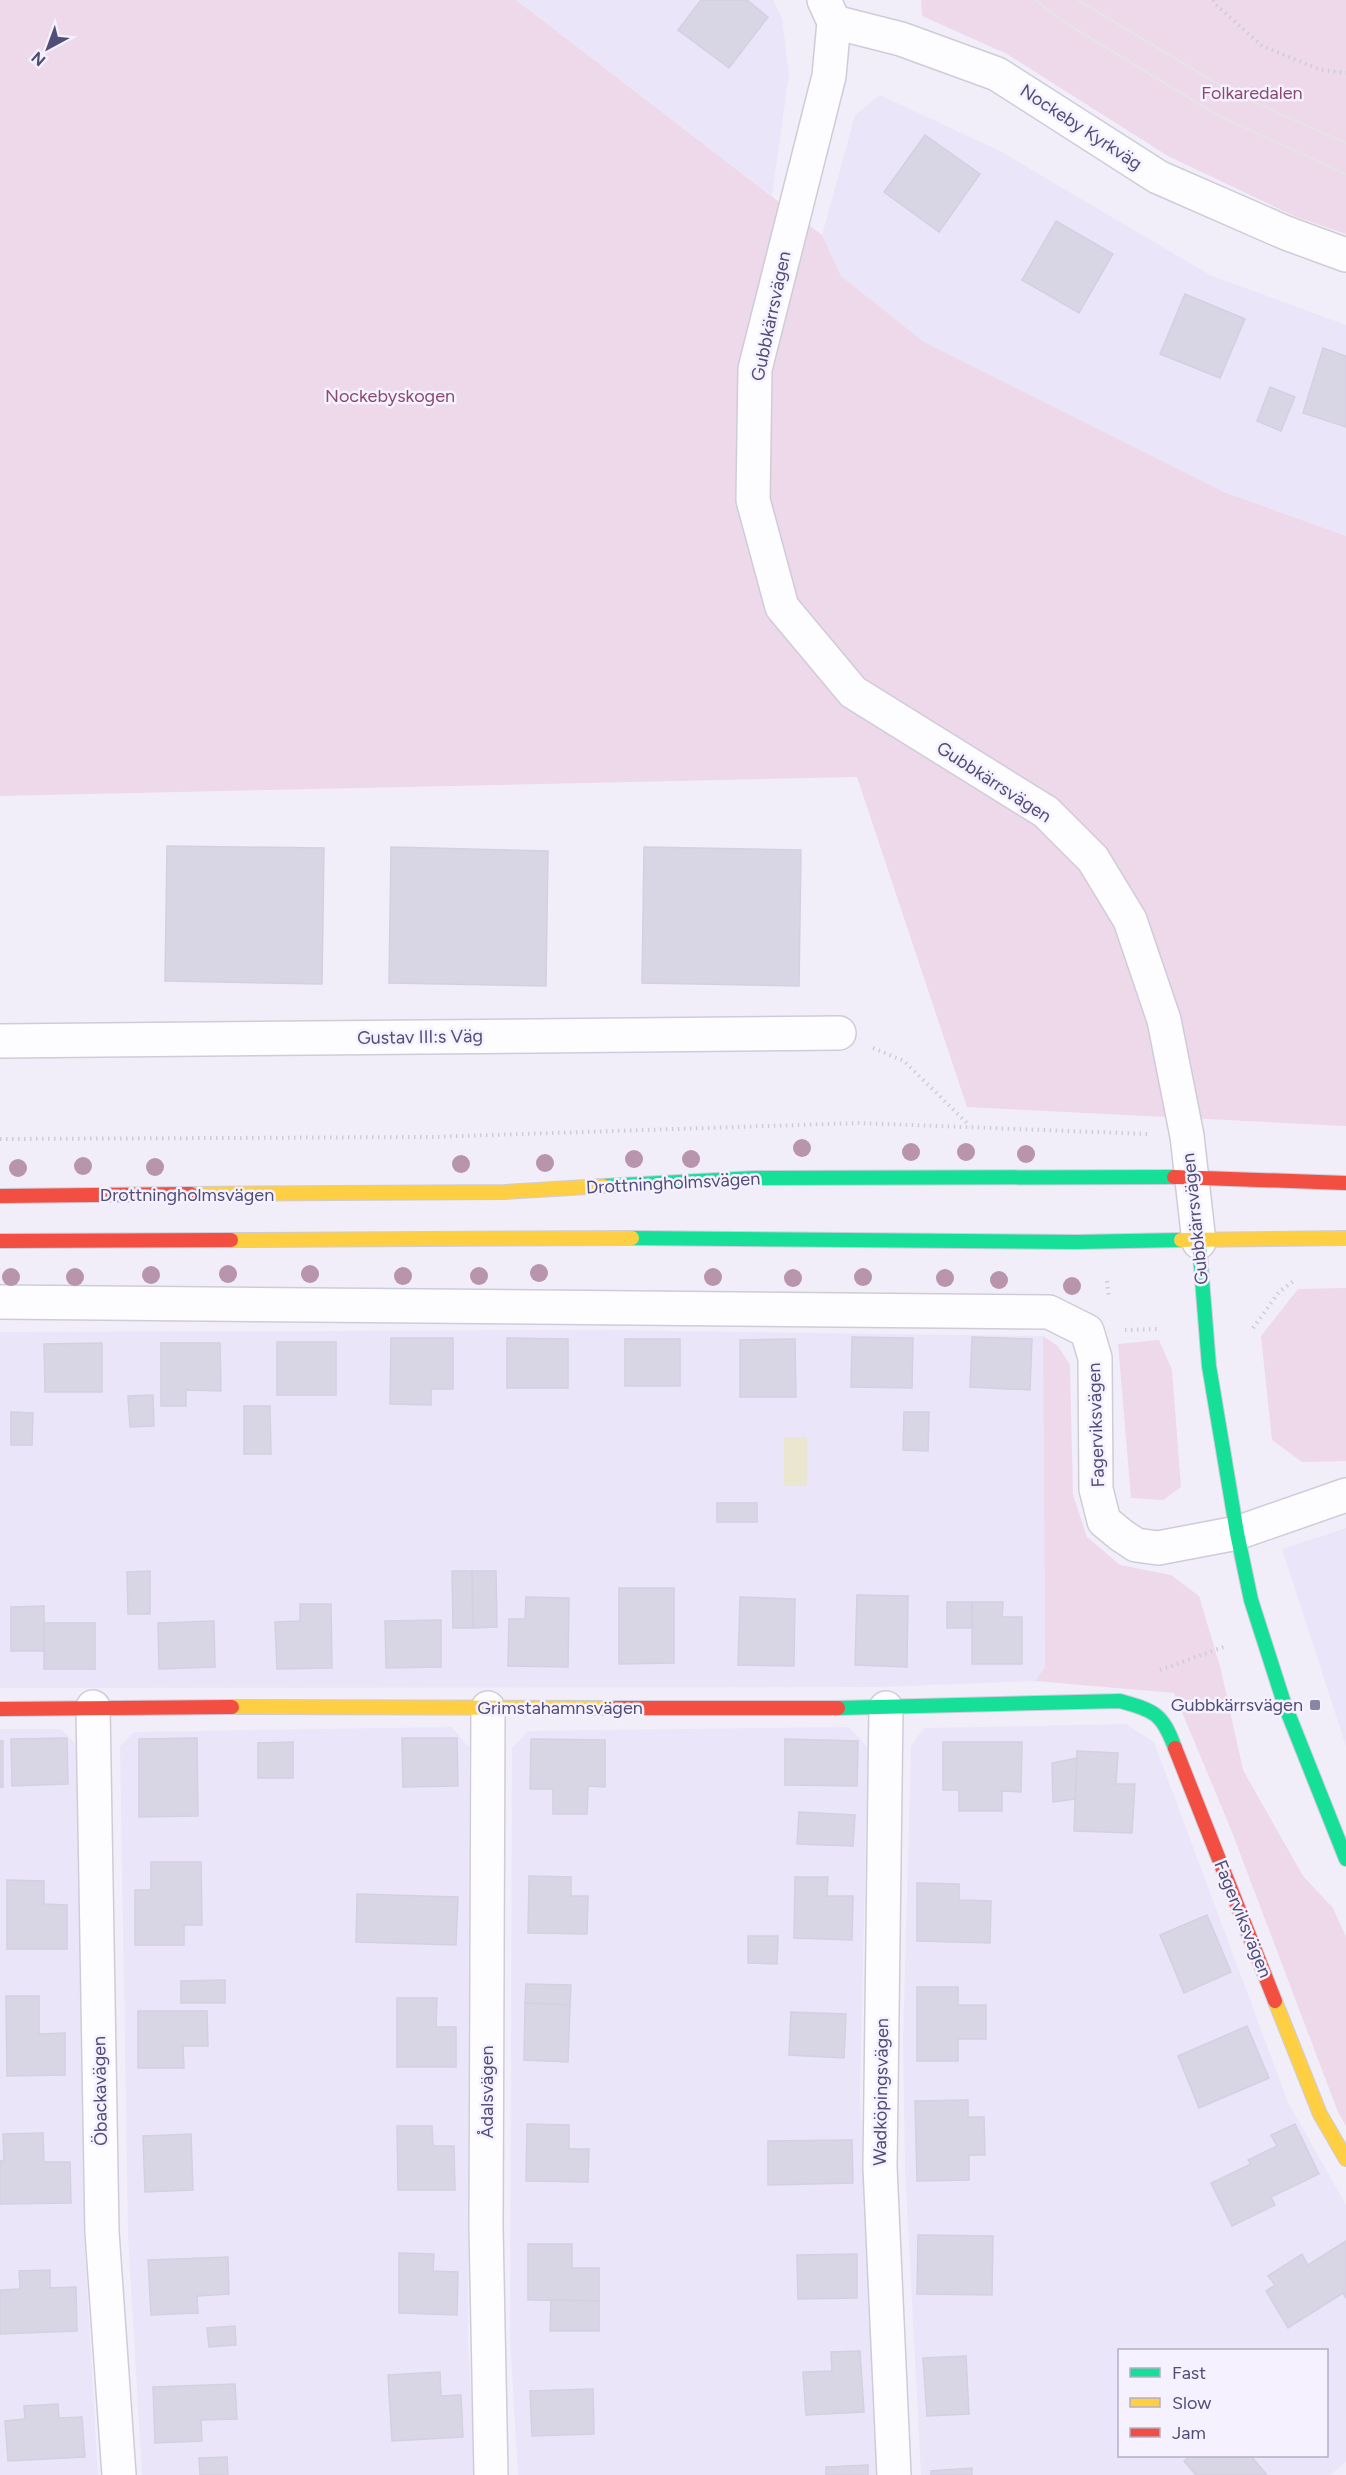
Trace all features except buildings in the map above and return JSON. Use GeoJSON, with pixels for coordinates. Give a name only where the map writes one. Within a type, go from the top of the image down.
{"type":"FeatureCollection","features":[{"type":"Feature","properties":{"kind":"main road","name":"Drottningholmsvägen"},"geometry":{"type":"LineString","coordinates":[[0,1196],[505,1192],[755,1178],[1191,1177],[1346,1183]]}},
{"type":"Feature","properties":{"kind":"main road"},"geometry":{"type":"LineString","coordinates":[[0,1241],[736,1237],[1199,1242],[1346,1238]]}},
{"type":"Feature","properties":{"kind":"main road","name":"Gubbkärrsvägen"},"geometry":{"type":"LineString","coordinates":[[1199,1242],[1209,1366],[1237,1533],[1251,1600],[1284,1703],[1346,1859]]}},
{"type":"Feature","properties":{"kind":"main road","name":"Grimstahamnsvägen"},"geometry":{"type":"LineString","coordinates":[[0,1709],[93,1707],[886,1708],[1120,1701]]}},
{"type":"Feature","properties":{"kind":"main road","name":"Fagerviksvägen"},"geometry":{"type":"LineString","coordinates":[[1120,1701],[1149,1709],[1166,1724],[1320,2114],[1346,2159]]}},
{"type":"Feature","properties":{"kind":"street","name":"Nockeby Kyrkväg"},"geometry":{"type":"LineString","coordinates":[[829,11],[997,74],[1158,177],[1286,233],[1346,255]]}},
{"type":"Feature","properties":{"kind":"street","name":"Gubbkärrsvägen"},"geometry":{"type":"LineString","coordinates":[[829,11],[829,76],[755,369],[753,500],[782,607],[853,693],[1046,812],[1093,860],[1130,920],[1164,1020],[1186,1136],[1199,1242]]}},
{"type":"Feature","properties":{"kind":"street","name":"Gustav III:s Väg"},"geometry":{"type":"LineString","coordinates":[[0,1041],[839,1033]]}},
{"type":"Feature","properties":{"kind":"street","name":"Fagerviksvägen"},"geometry":{"type":"LineString","coordinates":[[0,1302],[1049,1312],[1087,1331],[1095,1358],[1096,1490],[1104,1521],[1136,1545],[1158,1548],[1237,1533],[1346,1495]]}},
{"type":"Feature","properties":{"kind":"street","name":"Öbackavägen"},"geometry":{"type":"LineString","coordinates":[[93,1707],[102,2232],[119,2475]]}},
{"type":"Feature","properties":{"kind":"street","name":"Ådalsvägen"},"geometry":{"type":"LineString","coordinates":[[488,1708],[486,2227],[491,2475]]}},
{"type":"Feature","properties":{"kind":"street","name":"Wadköpingsvägen"},"geometry":{"type":"LineString","coordinates":[[886,1708],[880,2167],[894,2475]]}},
{"type":"Feature","properties":{"kind":"path"},"geometry":{"type":"LineString","coordinates":[[1213,0],[1262,46],[1321,70],[1346,73]]}},
{"type":"Feature","properties":{"kind":"path"},"geometry":{"type":"LineString","coordinates":[[839,1033],[904,1061],[970,1126]]}},
{"type":"Feature","properties":{"kind":"path"},"geometry":{"type":"LineString","coordinates":[[0,1139],[430,1137],[860,1123],[1101,1131]]}},
{"type":"Feature","properties":{"kind":"path"},"geometry":{"type":"LineString","coordinates":[[1253,1328],[1279,1292],[1301,1275]]}},
{"type":"Feature","properties":{"kind":"path"},"geometry":{"type":"LineString","coordinates":[[1123,1330],[1158,1329]]}},
{"type":"Feature","properties":{"kind":"path"},"geometry":{"type":"LineString","coordinates":[[1120,1701],[1140,1678],[1262,1634]]}},
{"type":"Feature","properties":{"kind":"shaded area"},"geometry":{"type":"Polygon","coordinates":[[[516,0],[773,0],[782,18],[789,74],[772,196],[516,0]]]}},
{"type":"Feature","properties":{"kind":"shaded area"},"geometry":{"type":"Polygon","coordinates":[[[880,95],[1000,151],[1210,275],[1346,325],[1346,536],[1224,492],[924,342],[841,276],[822,235],[855,115],[880,95]]]}},
{"type":"Feature","properties":{"kind":"shaded area"},"geometry":{"type":"Polygon","coordinates":[[[603,1330],[1043,1336],[1045,1667],[1035,1681],[881,1687],[0,1688],[0,1332],[603,1330]]]}},
{"type":"Feature","properties":{"kind":"shaded area"},"geometry":{"type":"Polygon","coordinates":[[[784,1437],[807,1437],[807,1486],[784,1486],[784,1437]]]}},
{"type":"Feature","properties":{"kind":"shaded area"},"geometry":{"type":"Polygon","coordinates":[[[1346,1528],[1346,1746],[1282,1549],[1346,1528]]]}},
{"type":"Feature","properties":{"kind":"shaded area"},"geometry":{"type":"Polygon","coordinates":[[[1126,1724],[1154,1742],[1288,2102],[1346,2205],[1346,2462],[1330,2475],[921,2475],[905,2169],[903,2042],[911,1746],[924,1728],[1126,1724]]]}},
{"type":"Feature","properties":{"kind":"shaded area"},"geometry":{"type":"Polygon","coordinates":[[[452,1727],[469,1748],[468,2341],[476,2475],[142,2475],[128,2236],[120,1746],[134,1732],[452,1727]]]}},
{"type":"Feature","properties":{"kind":"shaded area"},"geometry":{"type":"Polygon","coordinates":[[[849,1727],[868,1748],[860,2094],[877,2475],[518,2475],[510,2339],[512,1748],[528,1731],[849,1727]]]}},
{"type":"Feature","properties":{"kind":"shaded area"},"geometry":{"type":"Polygon","coordinates":[[[0,1729],[61,1729],[81,1749],[84,2234],[98,2475],[0,2475],[0,1729]]]}},
{"type":"Feature","properties":{"kind":"green space","name":"Nockebyskogen"},"geometry":{"type":"Polygon","coordinates":[[[0,0],[516,0],[822,235],[841,276],[924,342],[1224,492],[1346,536],[1346,1126],[967,1107],[857,777],[0,796],[0,0]]]}},
{"type":"Feature","properties":{"kind":"green space","name":"Folkaredalen"},"geometry":{"type":"Polygon","coordinates":[[[921,0],[1346,0],[1346,234],[1294,216],[1168,156],[1007,54],[922,16],[921,0]]]}},
{"type":"Feature","properties":{"kind":"green space"},"geometry":{"type":"Polygon","coordinates":[[[1346,1288],[1346,1461],[1302,1462],[1272,1440],[1261,1336],[1298,1289],[1346,1288]]]}},
{"type":"Feature","properties":{"kind":"green space"},"geometry":{"type":"Polygon","coordinates":[[[1043,1336],[1058,1346],[1070,1365],[1073,1495],[1087,1537],[1120,1565],[1171,1575],[1199,1596],[1221,1670],[1243,1770],[1303,1876],[1333,1908],[1346,1937],[1346,2126],[1338,2112],[1230,1827],[1174,1693],[1035,1681],[1045,1667],[1043,1336]]]}},
{"type":"Feature","properties":{"kind":"green space"},"geometry":{"type":"Polygon","coordinates":[[[1159,1340],[1172,1370],[1181,1487],[1163,1500],[1131,1498],[1118,1344],[1159,1340]]]}},
{"type":"Feature","properties":{"kind":"tram line"},"geometry":{"type":"LineString","coordinates":[[1035,0],[1064,22],[1219,116],[1346,174]]}},
{"type":"Feature","properties":{"kind":"tram line"},"geometry":{"type":"LineString","coordinates":[[1078,0],[1231,92],[1346,143]]}},
{"type":"Feature","properties":{"kind":"traffic: fast"},"geometry":{"type":"LineString","coordinates":[[603,1186],[755,1178],[1174,1177]]}},
{"type":"Feature","properties":{"kind":"traffic: fast"},"geometry":{"type":"LineString","coordinates":[[632,1238],[1076,1242],[1181,1240]]}},
{"type":"Feature","properties":{"kind":"traffic: fast"},"geometry":{"type":"LineString","coordinates":[[1199,1242],[1209,1366],[1237,1533],[1251,1600],[1284,1703],[1346,1859]]}},
{"type":"Feature","properties":{"kind":"traffic: fast"},"geometry":{"type":"LineString","coordinates":[[838,1708],[1120,1701],[1156,1715],[1166,1727],[1175,1748]]}},
{"type":"Feature","properties":{"kind":"traffic: slow"},"geometry":{"type":"LineString","coordinates":[[191,1194],[505,1192],[603,1186]]}},
{"type":"Feature","properties":{"kind":"traffic: slow"},"geometry":{"type":"LineString","coordinates":[[231,1240],[632,1238]]}},
{"type":"Feature","properties":{"kind":"traffic: slow"},"geometry":{"type":"LineString","coordinates":[[1181,1240],[1346,1238]]}},
{"type":"Feature","properties":{"kind":"traffic: slow"},"geometry":{"type":"LineString","coordinates":[[232,1707],[616,1708]]}},
{"type":"Feature","properties":{"kind":"traffic: slow"},"geometry":{"type":"LineString","coordinates":[[1275,2001],[1320,2114],[1346,2159]]}},
{"type":"Feature","properties":{"kind":"traffic: jam"},"geometry":{"type":"LineString","coordinates":[[1174,1177],[1346,1183]]}},
{"type":"Feature","properties":{"kind":"traffic: jam"},"geometry":{"type":"LineString","coordinates":[[0,1196],[191,1194]]}},
{"type":"Feature","properties":{"kind":"traffic: jam"},"geometry":{"type":"LineString","coordinates":[[0,1241],[231,1240]]}},
{"type":"Feature","properties":{"kind":"traffic: jam"},"geometry":{"type":"LineString","coordinates":[[0,1709],[232,1707]]}},
{"type":"Feature","properties":{"kind":"traffic: jam"},"geometry":{"type":"LineString","coordinates":[[616,1708],[838,1708]]}},
{"type":"Feature","properties":{"kind":"traffic: jam"},"geometry":{"type":"LineString","coordinates":[[1175,1748],[1275,2001]]}},
{"type":"Feature","properties":{"kind":"place","name":"Gubbkärrsvägen"},"geometry":{"type":"Point","coordinates":[1315,1705]}}]}
